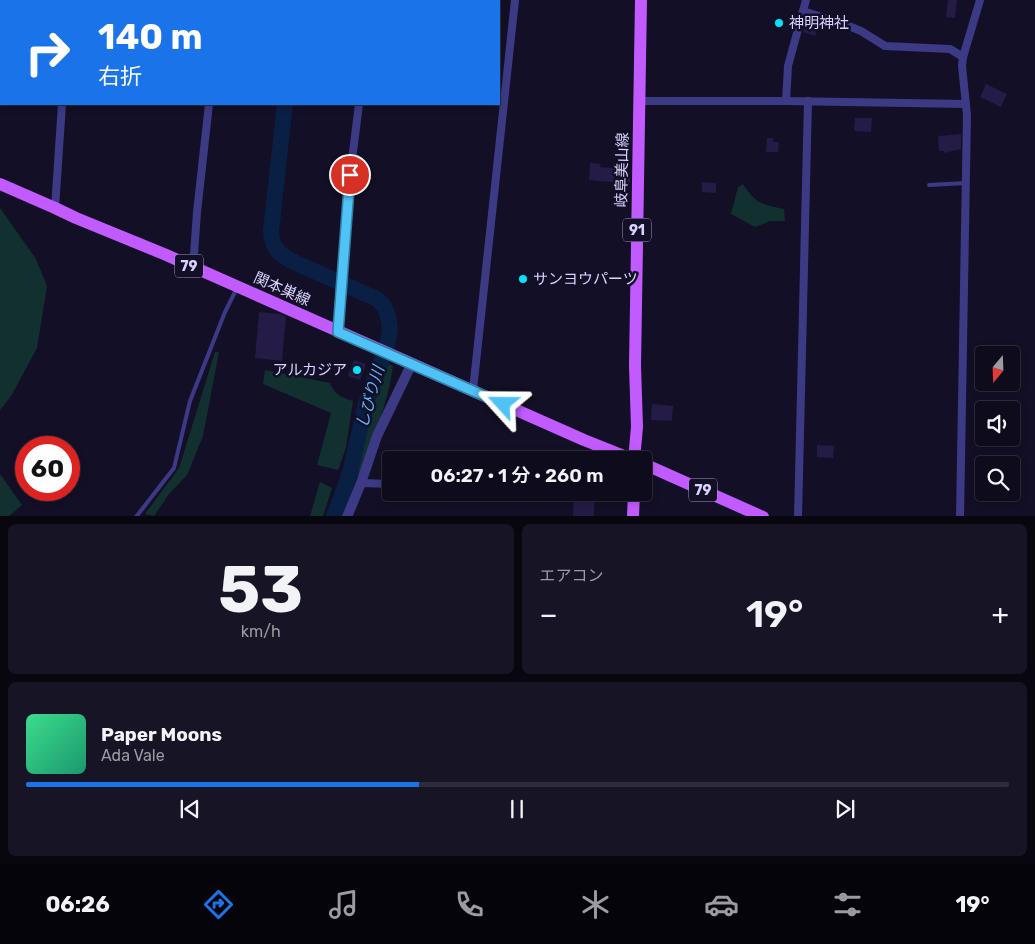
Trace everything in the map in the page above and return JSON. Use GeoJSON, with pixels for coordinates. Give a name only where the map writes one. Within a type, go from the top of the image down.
{"type":"FeatureCollection","features":[{"type":"Feature","properties":{"kind":"main road","name":"岐阜美山線"},"geometry":{"type":"LineString","coordinates":[[635,451],[637,427],[635,366],[641,0]]}},
{"type":"Feature","properties":{"kind":"main road","name":"関本巣線"},"geometry":{"type":"LineString","coordinates":[[0,184],[612,451]]}},
{"type":"Feature","properties":{"kind":"main road","name":"79"},"geometry":{"type":"LineString","coordinates":[[652,467],[763,516]]}},
{"type":"Feature","properties":{"kind":"main road"},"geometry":{"type":"LineString","coordinates":[[633,516],[634,501]]}},
{"type":"Feature","properties":{"kind":"street"},"geometry":{"type":"LineString","coordinates":[[473,390],[515,0]]}},
{"type":"Feature","properties":{"kind":"street"},"geometry":{"type":"LineString","coordinates":[[786,101],[788,66],[806,0]]}},
{"type":"Feature","properties":{"kind":"street"},"geometry":{"type":"LineString","coordinates":[[960,516],[966,183],[966,104],[962,66],[980,0]]}},
{"type":"Feature","properties":{"kind":"street"},"geometry":{"type":"LineString","coordinates":[[803,11],[861,31],[885,46],[950,49],[963,57]]}},
{"type":"Feature","properties":{"kind":"street"},"geometry":{"type":"LineString","coordinates":[[640,101],[808,101],[966,104]]}},
{"type":"Feature","properties":{"kind":"street"},"geometry":{"type":"LineString","coordinates":[[798,516],[808,101]]}},
{"type":"Feature","properties":{"kind":"street"},"geometry":{"type":"LineString","coordinates":[[56,208],[62,105]]}},
{"type":"Feature","properties":{"kind":"street"},"geometry":{"type":"LineString","coordinates":[[194,269],[197,212],[209,105]]}},
{"type":"Feature","properties":{"kind":"street"},"geometry":{"type":"LineString","coordinates":[[338,332],[348,192],[359,105]]}},
{"type":"Feature","properties":{"kind":"street"},"geometry":{"type":"LineString","coordinates":[[347,516],[361,484],[377,436],[412,364]]}},
{"type":"Feature","properties":{"kind":"street"},"geometry":{"type":"LineString","coordinates":[[361,484],[382,484]]}},
{"type":"Feature","properties":{"kind":"lane"},"geometry":{"type":"LineString","coordinates":[[929,185],[966,183]]}},
{"type":"Feature","properties":{"kind":"lane"},"geometry":{"type":"LineString","coordinates":[[136,516],[174,468],[190,401],[225,312],[237,287]]}},
{"type":"Feature","properties":{"kind":"green space"},"geometry":{"type":"Polygon","coordinates":[[[743,184],[752,196],[760,202],[784,209],[785,221],[770,221],[755,227],[731,214],[738,187],[743,184]]]}},
{"type":"Feature","properties":{"kind":"green space"},"geometry":{"type":"Polygon","coordinates":[[[0,208],[36,259],[47,286],[37,348],[11,396],[0,410],[0,208]]]}},
{"type":"Feature","properties":{"kind":"green space"},"geometry":{"type":"Polygon","coordinates":[[[215,352],[219,352],[203,436],[187,475],[169,494],[154,516],[145,514],[179,468],[215,352]]]}},
{"type":"Feature","properties":{"kind":"green space"},"geometry":{"type":"Polygon","coordinates":[[[383,361],[393,366],[391,380],[379,422],[358,476],[354,476],[383,361]]]}},
{"type":"Feature","properties":{"kind":"green space"},"geometry":{"type":"Polygon","coordinates":[[[265,370],[330,383],[339,395],[353,401],[346,448],[338,470],[317,465],[331,413],[263,384],[265,370]]]}},
{"type":"Feature","properties":{"kind":"green space"},"geometry":{"type":"Polygon","coordinates":[[[0,474],[15,495],[15,501],[19,501],[22,505],[9,516],[0,516],[0,474]]]}},
{"type":"Feature","properties":{"kind":"green space"},"geometry":{"type":"Polygon","coordinates":[[[320,482],[332,488],[323,516],[310,516],[320,482]]]}},
{"type":"Feature","properties":{"kind":"building"},"geometry":{"type":"Polygon","coordinates":[[[948,0],[957,0],[955,18],[946,17],[948,0]]]}},
{"type":"Feature","properties":{"kind":"building"},"geometry":{"type":"Polygon","coordinates":[[[807,18],[820,23],[815,36],[803,32],[807,18]]]}},
{"type":"Feature","properties":{"kind":"building"},"geometry":{"type":"Polygon","coordinates":[[[986,84],[1007,94],[1001,107],[980,97],[986,84]]]}},
{"type":"Feature","properties":{"kind":"building"},"geometry":{"type":"Polygon","coordinates":[[[855,118],[872,118],[871,132],[854,131],[855,118]]]}},
{"type":"Feature","properties":{"kind":"building"},"geometry":{"type":"Polygon","coordinates":[[[961,134],[961,149],[944,153],[944,151],[939,151],[938,136],[961,134]]]}},
{"type":"Feature","properties":{"kind":"building"},"geometry":{"type":"Polygon","coordinates":[[[767,138],[773,138],[773,142],[779,142],[778,152],[766,152],[767,138]]]}},
{"type":"Feature","properties":{"kind":"building"},"geometry":{"type":"Polygon","coordinates":[[[590,163],[601,164],[600,167],[625,169],[624,172],[630,173],[630,184],[589,180],[590,163]]]}},
{"type":"Feature","properties":{"kind":"building"},"geometry":{"type":"Polygon","coordinates":[[[702,182],[716,183],[716,193],[702,192],[702,182]]]}},
{"type":"Feature","properties":{"kind":"building"},"geometry":{"type":"Polygon","coordinates":[[[259,312],[280,314],[286,317],[282,361],[255,358],[259,312]]]}},
{"type":"Feature","properties":{"kind":"building","name":"アルカジア"},"geometry":{"type":"Polygon","coordinates":[[[354,360],[366,364],[360,380],[348,376],[354,360]]]}},
{"type":"Feature","properties":{"kind":"building"},"geometry":{"type":"Polygon","coordinates":[[[652,404],[673,406],[672,421],[651,420],[652,404]]]}},
{"type":"Feature","properties":{"kind":"building"},"geometry":{"type":"Polygon","coordinates":[[[817,445],[834,446],[833,458],[817,457],[817,445]]]}},
{"type":"Feature","properties":{"kind":"building"},"geometry":{"type":"Polygon","coordinates":[[[574,501],[594,501],[594,516],[573,516],[574,501]]]}},
{"type":"Feature","properties":{"kind":"waterway","name":"しびり川"},"geometry":{"type":"LineString","coordinates":[[285,105],[271,231],[273,242],[280,254],[289,259],[377,299],[384,306],[390,330],[387,346],[366,403],[350,473],[334,516]]}},
{"type":"Feature","properties":{"kind":"place","name":"神明神社"},"geometry":{"type":"Point","coordinates":[779,23]}},
{"type":"Feature","properties":{"kind":"place","name":"サンヨウパーツ"},"geometry":{"type":"Point","coordinates":[523,279]}},
{"type":"Feature","properties":{"kind":"place","name":"アルカジア"},"geometry":{"type":"Point","coordinates":[357,370]}},
{"type":"Feature","properties":{"kind":"route"},"geometry":{"type":"LineString","coordinates":[[350,175],[338,332],[503,404]]}}]}
